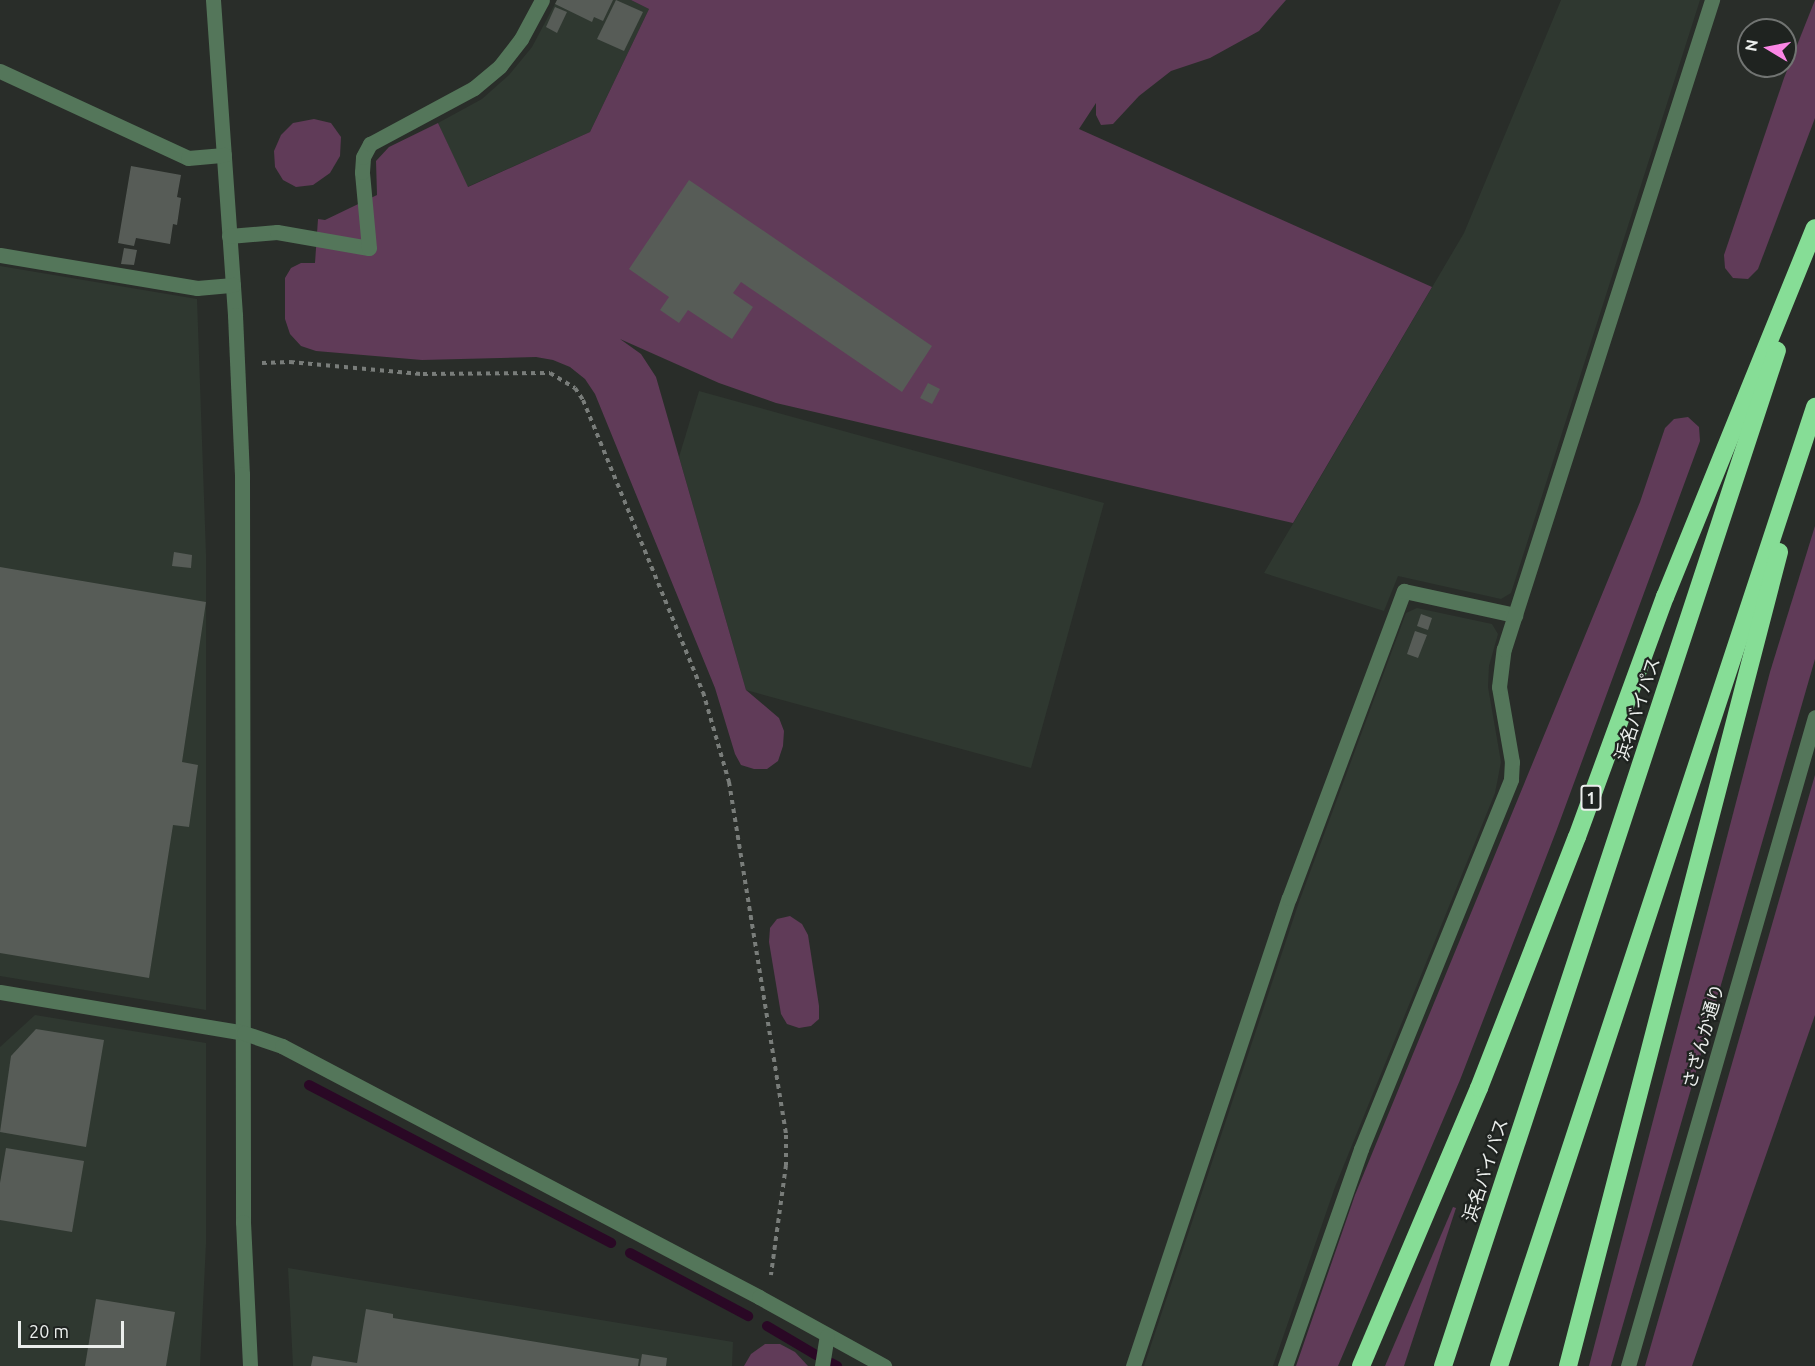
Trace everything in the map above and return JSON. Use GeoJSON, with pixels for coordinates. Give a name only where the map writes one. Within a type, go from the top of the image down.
{"type":"FeatureCollection","features":[{"type":"Feature","properties":{"kind":"highway","name":"1"},"geometry":{"type":"LineString","coordinates":[[1361,1366],[1492,1056],[1577,837],[1665,597],[1815,228]]}},
{"type":"Feature","properties":{"kind":"highway","name":"浜名バイパス"},"geometry":{"type":"LineString","coordinates":[[1443,1366],[1815,236]]}},
{"type":"Feature","properties":{"kind":"highway"},"geometry":{"type":"LineString","coordinates":[[1499,1366],[1815,409]]}},
{"type":"Feature","properties":{"kind":"highway"},"geometry":{"type":"LineString","coordinates":[[1568,1366],[1815,409]]}},
{"type":"Feature","properties":{"kind":"street"},"geometry":{"type":"LineString","coordinates":[[213,0],[233,285],[244,554],[243,1221],[250,1366]]}},
{"type":"Feature","properties":{"kind":"street"},"geometry":{"type":"LineString","coordinates":[[230,236],[277,232],[369,248],[362,172],[363,157],[370,144],[474,88],[500,66],[521,39],[542,0]]}},
{"type":"Feature","properties":{"kind":"street"},"geometry":{"type":"LineString","coordinates":[[1285,1366],[1357,1160],[1511,779],[1512,762],[1499,687],[1502,658],[1712,0]]}},
{"type":"Feature","properties":{"kind":"street"},"geometry":{"type":"LineString","coordinates":[[0,71],[188,158],[224,155]]}},
{"type":"Feature","properties":{"kind":"street"},"geometry":{"type":"LineString","coordinates":[[0,255],[197,288],[233,285]]}},
{"type":"Feature","properties":{"kind":"street"},"geometry":{"type":"LineString","coordinates":[[1133,1366],[1289,898],[1404,591],[1515,615]]}},
{"type":"Feature","properties":{"kind":"street","name":"さざんか通り"},"geometry":{"type":"LineString","coordinates":[[1628,1366],[1815,717]]}},
{"type":"Feature","properties":{"kind":"street"},"geometry":{"type":"LineString","coordinates":[[0,992],[244,1033],[282,1046],[759,1297],[884,1366]]}},
{"type":"Feature","properties":{"kind":"street"},"geometry":{"type":"LineString","coordinates":[[822,1366],[827,1336]]}},
{"type":"Feature","properties":{"kind":"path"},"geometry":{"type":"LineString","coordinates":[[237,364],[290,362],[423,374],[535,371],[563,378],[575,388],[583,400],[703,692],[729,782],[786,1135],[786,1165],[771,1275],[759,1297]]}},
{"type":"Feature","properties":{"kind":"shaded area"},"geometry":{"type":"Polygon","coordinates":[[[557,0],[631,0],[649,9],[590,132],[467,187],[438,123],[482,99],[509,75],[532,47],[557,0]]]}},
{"type":"Feature","properties":{"kind":"shaded area"},"geometry":{"type":"Polygon","coordinates":[[[631,0],[1286,0],[1259,31],[1210,58],[1171,71],[1139,96],[1113,124],[1101,125],[1096,115],[1096,103],[1079,129],[1432,287],[1293,523],[776,403],[719,383],[620,339],[641,354],[656,377],[746,690],[779,718],[784,731],[783,746],[778,761],[767,769],[754,769],[741,765],[735,754],[715,688],[595,394],[585,379],[570,367],[553,360],[536,357],[422,360],[316,351],[301,346],[290,334],[285,319],[285,278],[291,268],[301,263],[315,263],[318,219],[325,220],[377,195],[376,161],[389,147],[438,123],[468,187],[590,132],[649,9],[631,0]]]}},
{"type":"Feature","properties":{"kind":"shaded area"},"geometry":{"type":"Polygon","coordinates":[[[1561,0],[1700,0],[1511,593],[1501,599],[1398,576],[1384,611],[1264,573],[1464,233],[1561,0]]]}},
{"type":"Feature","properties":{"kind":"shaded area"},"geometry":{"type":"Polygon","coordinates":[[[1815,0],[1815,118],[1758,269],[1748,279],[1733,278],[1725,268],[1724,255],[1784,78],[1797,78],[1797,45],[1815,0]]]}},
{"type":"Feature","properties":{"kind":"shaded area"},"geometry":{"type":"Polygon","coordinates":[[[314,119],[331,123],[341,137],[340,156],[330,173],[313,185],[296,187],[283,180],[275,167],[274,151],[281,135],[293,123],[314,119]]]}},
{"type":"Feature","properties":{"kind":"shaded area"},"geometry":{"type":"Polygon","coordinates":[[[0,266],[197,299],[206,554],[206,1010],[0,976],[0,266]]]}},
{"type":"Feature","properties":{"kind":"shaded area"},"geometry":{"type":"Polygon","coordinates":[[[699,391],[1104,503],[1031,768],[746,690],[679,457],[699,391]]]}},
{"type":"Feature","properties":{"kind":"shaded area"},"geometry":{"type":"Polygon","coordinates":[[[1688,417],[1699,427],[1700,441],[1557,829],[1460,1080],[1338,1366],[1296,1366],[1355,1195],[1640,502],[1665,428],[1674,419],[1688,417]]]}},
{"type":"Feature","properties":{"kind":"shaded area"},"geometry":{"type":"Polygon","coordinates":[[[1815,526],[1815,659],[1611,1366],[1589,1366],[1770,672],[1815,526]]]}},
{"type":"Feature","properties":{"kind":"shaded area"},"geometry":{"type":"Polygon","coordinates":[[[1417,608],[1492,624],[1498,634],[1489,666],[1488,687],[1501,762],[1495,793],[1335,1187],[1273,1366],[1144,1366],[1299,902],[1406,613],[1417,608]]]}},
{"type":"Feature","properties":{"kind":"shaded area"},"geometry":{"type":"Polygon","coordinates":[[[1815,775],[1815,1015],[1692,1366],[1645,1366],[1815,775]]]}},
{"type":"Feature","properties":{"kind":"shaded area"},"geometry":{"type":"Polygon","coordinates":[[[790,916],[802,924],[808,935],[819,1006],[819,1019],[811,1026],[799,1028],[787,1024],[781,1014],[769,942],[770,928],[777,919],[790,916]]]}},
{"type":"Feature","properties":{"kind":"shaded area"},"geometry":{"type":"Polygon","coordinates":[[[35,1015],[206,1043],[206,1244],[200,1366],[0,1366],[0,1047],[35,1015]]]}},
{"type":"Feature","properties":{"kind":"shaded area"},"geometry":{"type":"Polygon","coordinates":[[[1453,1207],[1456,1208],[1404,1366],[1385,1366],[1453,1207]]]}},
{"type":"Feature","properties":{"kind":"shaded area"},"geometry":{"type":"Polygon","coordinates":[[[288,1268],[733,1342],[732,1366],[293,1366],[288,1268]]]}},
{"type":"Feature","properties":{"kind":"shaded area"},"geometry":{"type":"Polygon","coordinates":[[[765,1344],[780,1344],[795,1352],[808,1366],[744,1366],[751,1354],[765,1344]]]}},
{"type":"Feature","properties":{"kind":"building"},"geometry":{"type":"Polygon","coordinates":[[[557,0],[613,0],[603,21],[594,17],[592,22],[555,4],[557,0]]]}},
{"type":"Feature","properties":{"kind":"building"},"geometry":{"type":"Polygon","coordinates":[[[616,0],[643,12],[624,51],[597,39],[616,0]]]}},
{"type":"Feature","properties":{"kind":"building"},"geometry":{"type":"Polygon","coordinates":[[[555,7],[567,12],[557,33],[546,27],[555,7]]]}},
{"type":"Feature","properties":{"kind":"building"},"geometry":{"type":"Polygon","coordinates":[[[131,166],[181,175],[177,197],[181,198],[177,225],[173,224],[170,244],[136,238],[134,246],[118,243],[131,166]]]}},
{"type":"Feature","properties":{"kind":"building"},"geometry":{"type":"Polygon","coordinates":[[[689,180],[932,346],[902,392],[741,282],[733,293],[753,307],[732,339],[688,310],[679,323],[660,310],[669,297],[629,269],[689,180]]]}},
{"type":"Feature","properties":{"kind":"building"},"geometry":{"type":"Polygon","coordinates":[[[124,248],[137,250],[134,265],[121,264],[124,248]]]}},
{"type":"Feature","properties":{"kind":"building"},"geometry":{"type":"Polygon","coordinates":[[[928,383],[940,389],[932,404],[920,398],[928,383]]]}},
{"type":"Feature","properties":{"kind":"building"},"geometry":{"type":"Polygon","coordinates":[[[174,552],[192,555],[191,568],[172,566],[174,552]]]}},
{"type":"Feature","properties":{"kind":"building"},"geometry":{"type":"Polygon","coordinates":[[[0,567],[206,602],[182,762],[198,765],[189,827],[173,825],[149,978],[0,953],[0,567]]]}},
{"type":"Feature","properties":{"kind":"building"},"geometry":{"type":"Polygon","coordinates":[[[1421,614],[1432,618],[1428,630],[1417,626],[1421,614]]]}},
{"type":"Feature","properties":{"kind":"building"},"geometry":{"type":"Polygon","coordinates":[[[1415,631],[1427,635],[1418,658],[1407,654],[1415,631]]]}},
{"type":"Feature","properties":{"kind":"building"},"geometry":{"type":"Polygon","coordinates":[[[36,1029],[104,1040],[86,1147],[0,1132],[11,1056],[36,1029]]]}},
{"type":"Feature","properties":{"kind":"building"},"geometry":{"type":"Polygon","coordinates":[[[6,1148],[84,1161],[72,1232],[0,1220],[0,1183],[6,1148]]]}},
{"type":"Feature","properties":{"kind":"building"},"geometry":{"type":"Polygon","coordinates":[[[96,1299],[175,1312],[166,1366],[85,1366],[96,1299]]]}},
{"type":"Feature","properties":{"kind":"building"},"geometry":{"type":"Polygon","coordinates":[[[366,1309],[393,1314],[393,1318],[639,1359],[638,1366],[311,1366],[313,1356],[357,1363],[366,1309]]]}},
{"type":"Feature","properties":{"kind":"building"},"geometry":{"type":"Polygon","coordinates":[[[642,1354],[667,1358],[666,1366],[640,1366],[642,1354]]]}},
{"type":"Feature","properties":{"kind":"waterway"},"geometry":{"type":"LineString","coordinates":[[309,1085],[611,1243]]}},
{"type":"Feature","properties":{"kind":"waterway"},"geometry":{"type":"LineString","coordinates":[[630,1253],[748,1316]]}},
{"type":"Feature","properties":{"kind":"waterway"},"geometry":{"type":"LineString","coordinates":[[767,1326],[816,1355]]}},
{"type":"Feature","properties":{"kind":"waterway"},"geometry":{"type":"LineString","coordinates":[[831,1363],[837,1366]]}}]}
